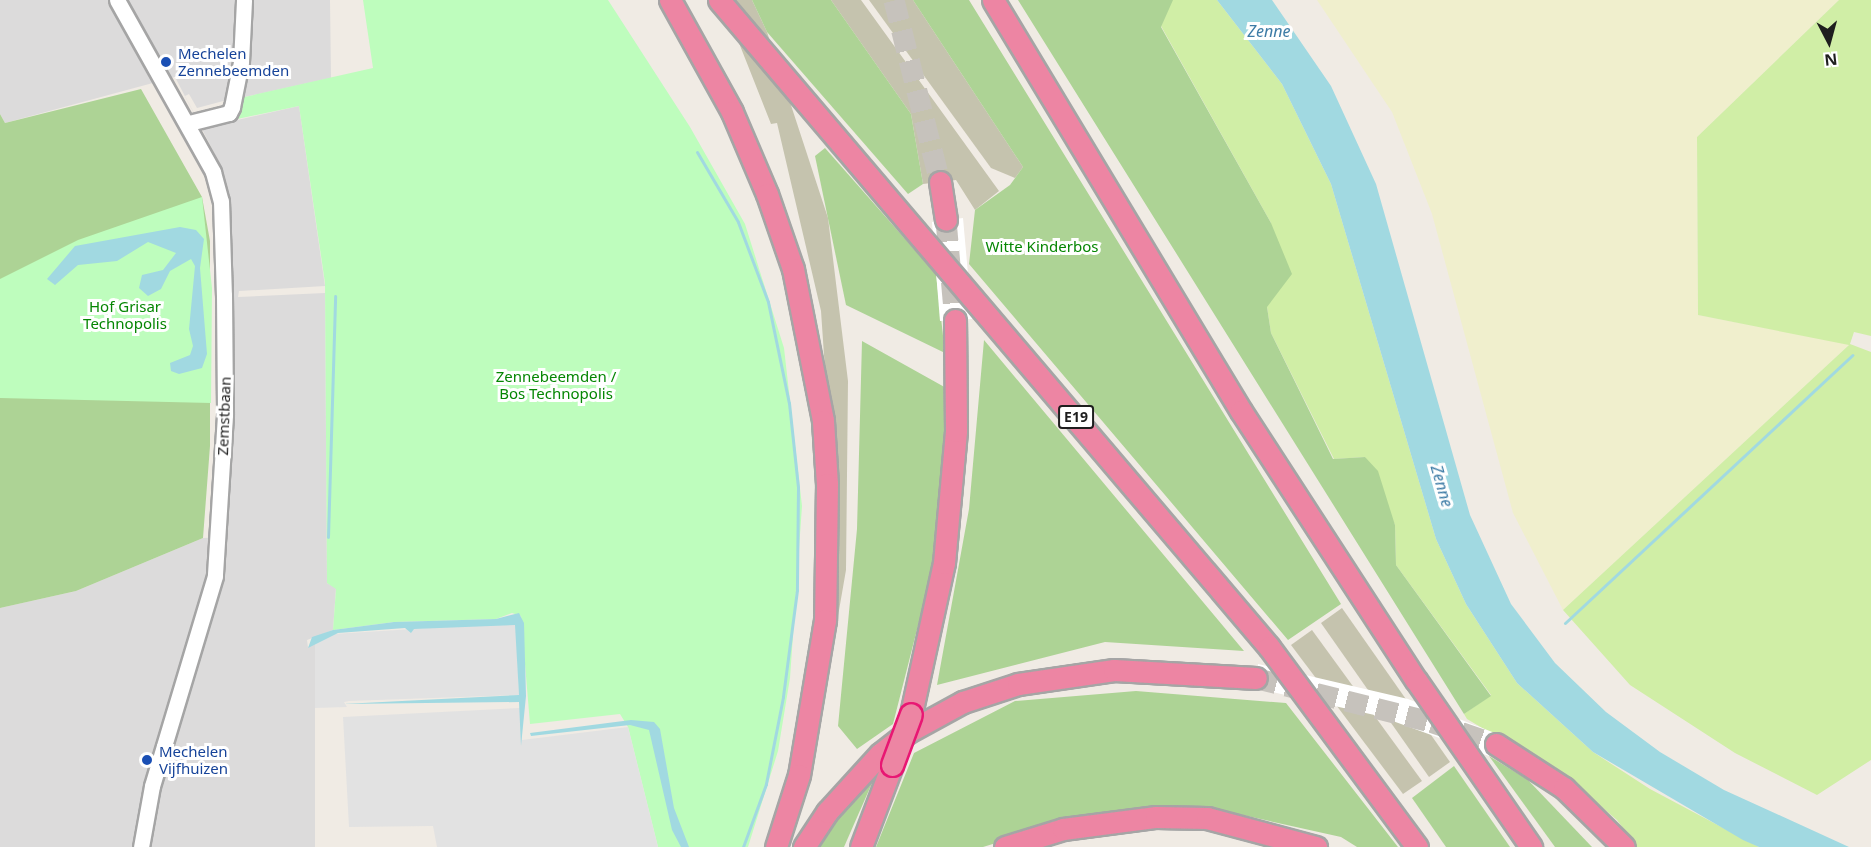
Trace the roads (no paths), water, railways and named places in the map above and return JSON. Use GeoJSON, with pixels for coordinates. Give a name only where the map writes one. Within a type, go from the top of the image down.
{"type":"FeatureCollection","features":[{"type":"Feature","properties":{"kind":"highway"},"geometry":{"type":"LineString","coordinates":[[670,0],[732,112],[767,194],[793,269],[823,421],[828,496],[825,620],[799,775],[776,847]]}},
{"type":"Feature","properties":{"kind":"highway","name":"E19"},"geometry":{"type":"LineString","coordinates":[[719,0],[1269,646],[1417,847]]}},
{"type":"Feature","properties":{"kind":"highway"},"geometry":{"type":"LineString","coordinates":[[993,0],[1241,411],[1410,671],[1531,847]]}},
{"type":"Feature","properties":{"kind":"highway"},"geometry":{"type":"LineString","coordinates":[[940,182],[946,220]]}},
{"type":"Feature","properties":{"kind":"highway"},"geometry":{"type":"LineString","coordinates":[[861,847],[911,714],[944,563],[956,431],[955,320]]}},
{"type":"Feature","properties":{"kind":"highway"},"geometry":{"type":"LineString","coordinates":[[804,847],[827,812],[880,754],[908,732],[974,698],[1018,684],[1114,670],[1256,678]]}},
{"type":"Feature","properties":{"kind":"highway"},"geometry":{"type":"LineString","coordinates":[[1496,744],[1564,788],[1624,847]]}},
{"type":"Feature","properties":{"kind":"highway"},"geometry":{"type":"LineString","coordinates":[[1005,847],[1063,829],[1156,817],[1208,818],[1316,847]]}},
{"type":"Feature","properties":{"kind":"street","name":"Zemstbaan"},"geometry":{"type":"LineString","coordinates":[[117,0],[205,152],[221,201],[225,326],[222,498],[211,592],[152,786],[141,847]]}},
{"type":"Feature","properties":{"kind":"street"},"geometry":{"type":"LineString","coordinates":[[189,123],[229,113],[232,107],[241,62],[244,0]]}},
{"type":"Feature","properties":{"kind":"water","name":"Zenne"},"geometry":{"type":"Polygon","coordinates":[[[1217,0],[1272,0],[1331,86],[1376,184],[1470,515],[1511,604],[1555,663],[1606,712],[1660,752],[1724,790],[1849,847],[1759,847],[1743,840],[1593,752],[1517,683],[1466,604],[1436,539],[1331,184],[1282,84],[1217,0]]]}},
{"type":"Feature","properties":{"kind":"water"},"geometry":{"type":"Polygon","coordinates":[[[180,227],[196,230],[204,239],[200,268],[207,354],[202,368],[179,374],[171,371],[170,363],[190,355],[193,346],[189,329],[195,266],[191,259],[170,271],[161,289],[148,296],[139,288],[142,275],[163,270],[176,253],[148,242],[117,261],[78,265],[55,285],[47,279],[75,246],[180,227]]]}},
{"type":"Feature","properties":{"kind":"water"},"geometry":{"type":"Polygon","coordinates":[[[519,613],[524,623],[526,696],[521,746],[519,702],[343,704],[519,695],[515,625],[414,629],[411,633],[405,628],[338,633],[308,648],[312,637],[333,630],[394,622],[496,619],[519,613]]]}},
{"type":"Feature","properties":{"kind":"water"},"geometry":{"type":"Polygon","coordinates":[[[631,720],[654,722],[660,729],[674,808],[689,847],[681,847],[672,830],[649,730],[630,725],[531,736],[530,733],[631,720]]]}},
{"type":"Feature","properties":{"kind":"waterway"},"geometry":{"type":"LineString","coordinates":[[697,152],[738,222],[768,302],[789,403],[798,487],[797,590],[783,697],[766,784],[743,847]]}},
{"type":"Feature","properties":{"kind":"waterway"},"geometry":{"type":"LineString","coordinates":[[328,537],[335,296]]}},
{"type":"Feature","properties":{"kind":"waterway"},"geometry":{"type":"LineString","coordinates":[[1565,623],[1852,355]]}},
{"type":"Feature","properties":{"kind":"tunnel"},"geometry":{"type":"LineString","coordinates":[[894,0],[940,182]]}},
{"type":"Feature","properties":{"kind":"tunnel"},"geometry":{"type":"LineString","coordinates":[[946,220],[955,320]]}},
{"type":"Feature","properties":{"kind":"tunnel"},"geometry":{"type":"LineString","coordinates":[[1256,678],[1432,722],[1496,744]]}},
{"type":"Feature","properties":{"kind":"place","name":"Mechelen Zennebeemden"},"geometry":{"type":"Point","coordinates":[166,62]}},
{"type":"Feature","properties":{"kind":"place","name":"Mechelen Vijfhuizen"},"geometry":{"type":"Point","coordinates":[147,760]}},
{"type":"Feature","properties":{"kind":"park label","name":"Witte Kinderbos"},"geometry":{"type":"Point","coordinates":[1042,247]}},
{"type":"Feature","properties":{"kind":"park label","name":"Hof Grisar Technopolis"},"geometry":{"type":"Point","coordinates":[125,314]}},
{"type":"Feature","properties":{"kind":"park label","name":"Zennebeemden / Bos Technopolis"},"geometry":{"type":"Point","coordinates":[556,384]}}]}
